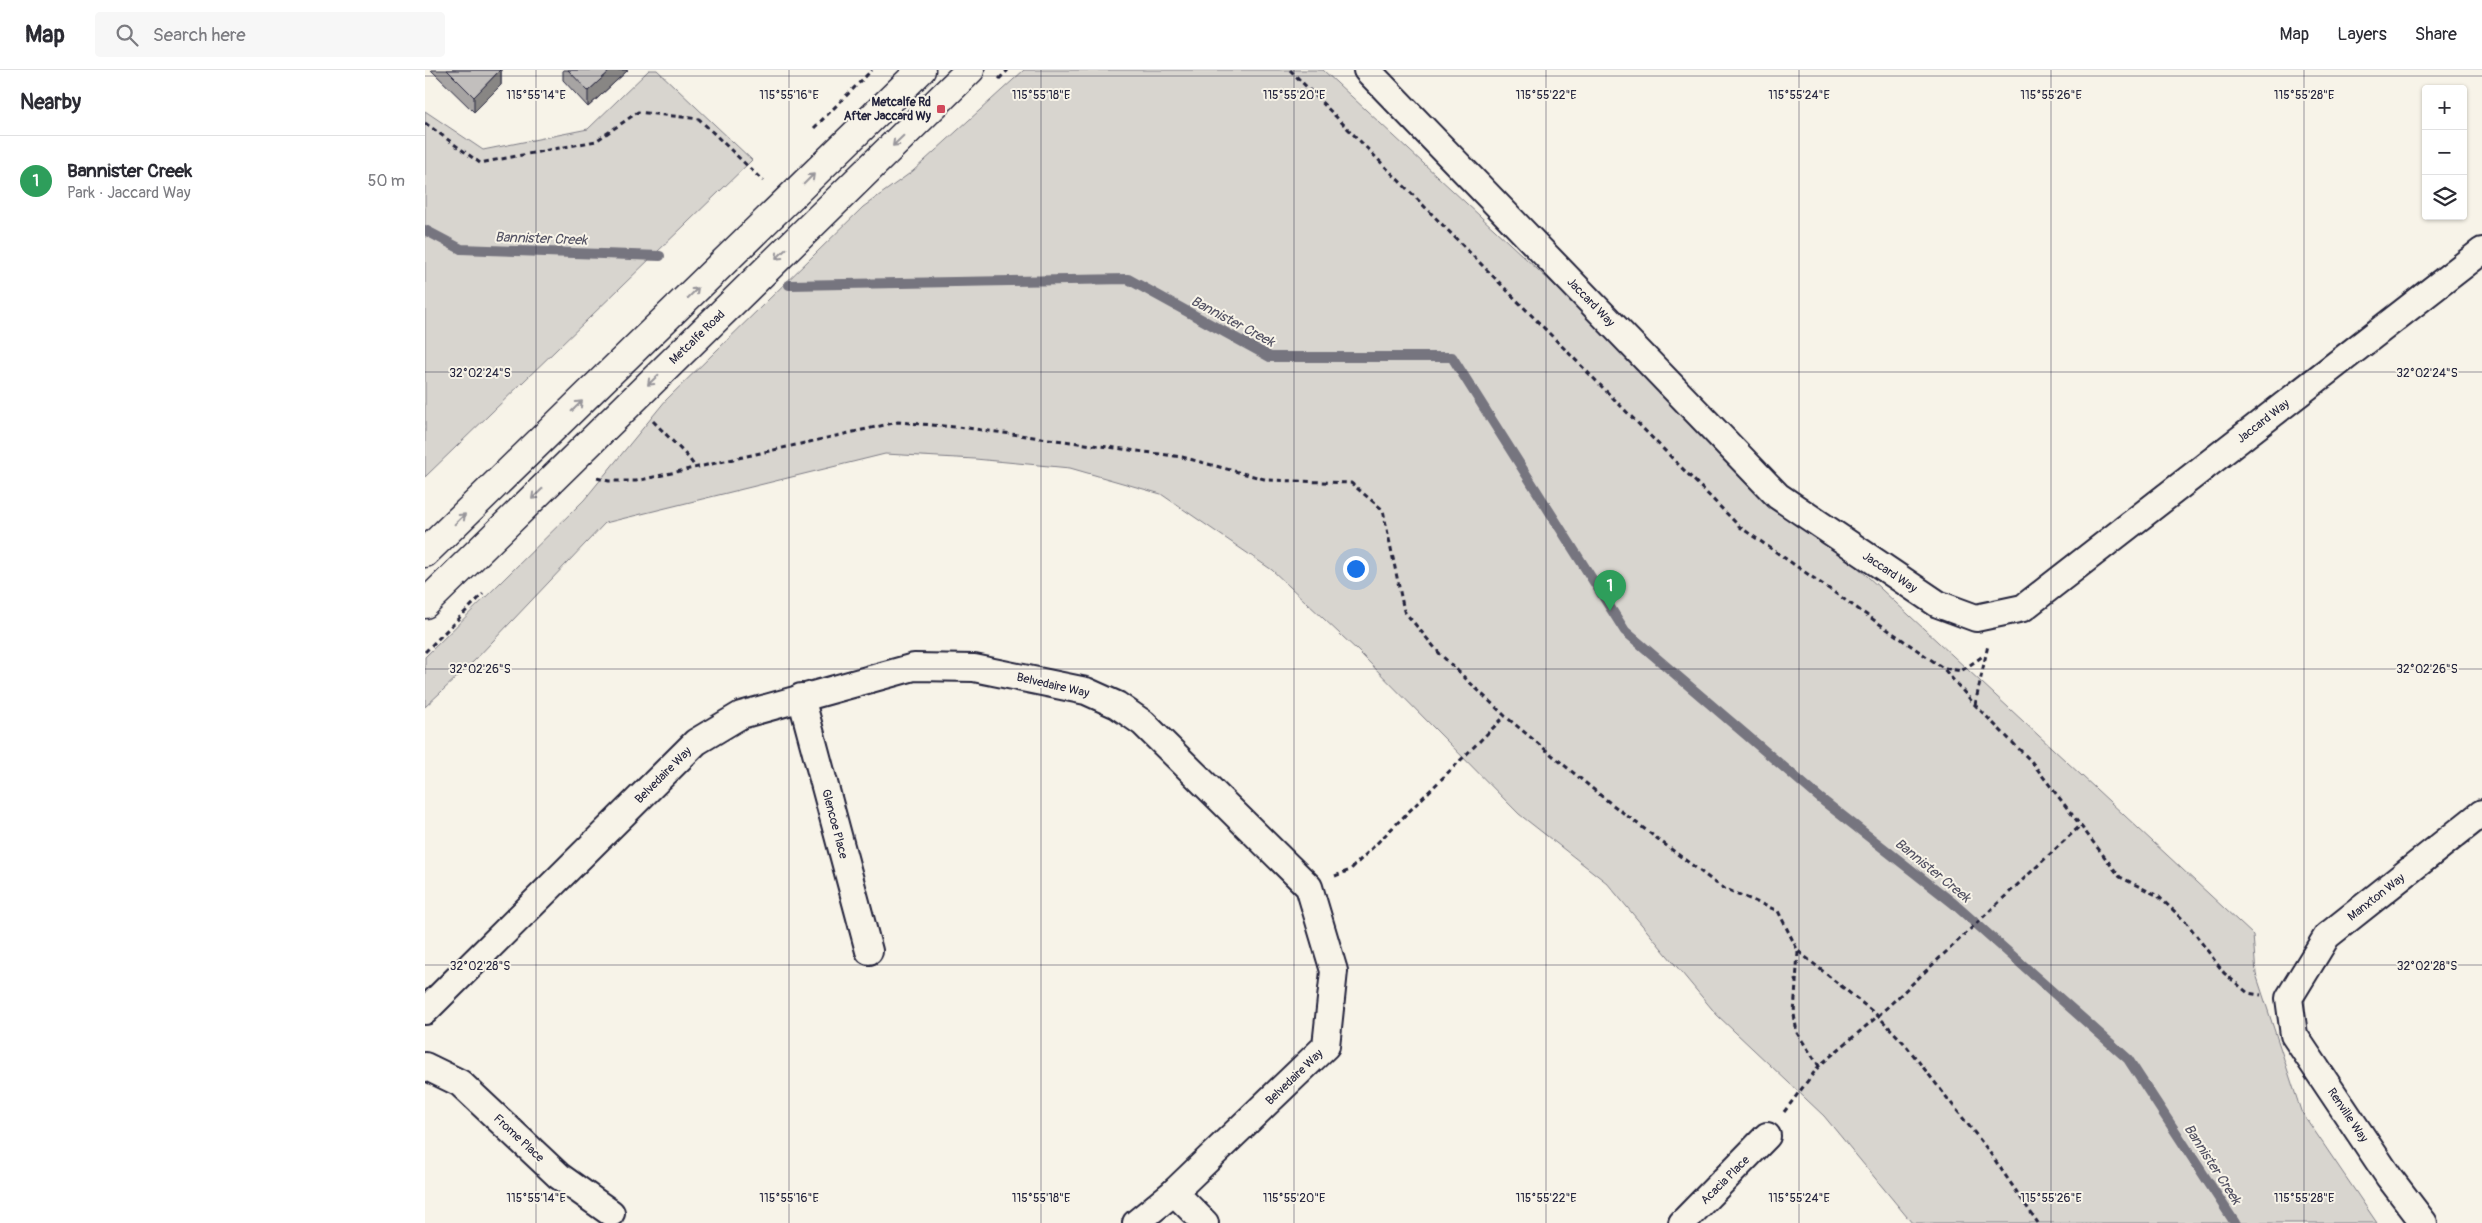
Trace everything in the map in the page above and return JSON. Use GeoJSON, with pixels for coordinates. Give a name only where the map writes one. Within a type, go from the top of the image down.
{"type":"FeatureCollection","features":[{"type":"Feature","properties":{"kind":"main road"},"geometry":{"type":"LineString","coordinates":[[425,553],[921,70]]}},
{"type":"Feature","properties":{"kind":"main road","name":"Metcalfe Road"},"geometry":{"type":"LineString","coordinates":[[425,604],[970,70]]}},
{"type":"Feature","properties":{"kind":"street","name":"Jaccard Way"},"geometry":{"type":"LineString","coordinates":[[1367,70],[1778,496],[1938,604],[1976,618],[2023,608],[2482,251]]}},
{"type":"Feature","properties":{"kind":"street","name":"Belvedaire Way"},"geometry":{"type":"LineString","coordinates":[[425,1011],[697,742],[741,715],[914,667],[974,668],[1087,691],[1117,705],[1143,723],[1309,887],[1334,971],[1326,1046],[1174,1192],[1136,1223]]}},
{"type":"Feature","properties":{"kind":"street","name":"Glencoe Place"},"geometry":{"type":"LineString","coordinates":[[801,697],[869,951]]}},
{"type":"Feature","properties":{"kind":"street","name":"Manxton Way"},"geometry":{"type":"LineString","coordinates":[[2289,998],[2327,936],[2482,813]]}},
{"type":"Feature","properties":{"kind":"street","name":"Renville Way"},"geometry":{"type":"LineString","coordinates":[[2289,998],[2294,1034],[2389,1177],[2424,1223]]}},
{"type":"Feature","properties":{"kind":"street","name":"Frome Place"},"geometry":{"type":"LineString","coordinates":[[425,1066],[460,1083],[559,1176],[611,1213]]}},
{"type":"Feature","properties":{"kind":"street","name":"Acacia Place"},"geometry":{"type":"LineString","coordinates":[[1682,1223],[1767,1136]]}},
{"type":"Feature","properties":{"kind":"street"},"geometry":{"type":"LineString","coordinates":[[1174,1192],[1205,1223]]}},
{"type":"Feature","properties":{"kind":"path"},"geometry":{"type":"LineString","coordinates":[[812,130],[872,70]]}},
{"type":"Feature","properties":{"kind":"path"},"geometry":{"type":"LineString","coordinates":[[1290,70],[1740,526],[1943,668],[1975,705],[2031,761],[2120,877],[2158,896],[2187,923],[2224,973],[2248,994],[2289,998]]}},
{"type":"Feature","properties":{"kind":"path"},"geometry":{"type":"LineString","coordinates":[[425,123],[480,163],[596,141],[638,112],[699,119],[764,182]]}},
{"type":"Feature","properties":{"kind":"path"},"geometry":{"type":"LineString","coordinates":[[652,420],[688,457],[696,469]]}},
{"type":"Feature","properties":{"kind":"path"},"geometry":{"type":"LineString","coordinates":[[596,478],[609,481],[637,481],[898,422],[967,428],[1182,457],[1268,480],[1351,483],[1383,510],[1404,611],[1440,654],[1505,716],[1548,749],[1605,799],[1721,887],[1778,911],[1798,951],[1878,1016],[1904,1042],[1988,1150],[2038,1223]]}},
{"type":"Feature","properties":{"kind":"path"},"geometry":{"type":"LineString","coordinates":[[1975,705],[1984,655],[2000,613]]}},
{"type":"Feature","properties":{"kind":"path"},"geometry":{"type":"LineString","coordinates":[[1943,668],[1961,671],[1984,655]]}},
{"type":"Feature","properties":{"kind":"path"},"geometry":{"type":"LineString","coordinates":[[1309,887],[1350,870],[1505,716]]}},
{"type":"Feature","properties":{"kind":"path"},"geometry":{"type":"LineString","coordinates":[[1767,1136],[1795,1095],[1819,1066],[1878,1016],[2081,825]]}},
{"type":"Feature","properties":{"kind":"path"},"geometry":{"type":"LineString","coordinates":[[1798,951],[1794,1014],[1797,1034],[1819,1066]]}},
{"type":"Feature","properties":{"kind":"shaded area","name":"Bannister Creek"},"geometry":{"type":"Polygon","coordinates":[[[649,70],[657,70],[752,160],[425,477],[425,111],[483,150],[588,129],[649,70]]]}},
{"type":"Feature","properties":{"kind":"shaded area","name":"Bannister Creek"},"geometry":{"type":"Polygon","coordinates":[[[1024,70],[1323,70],[2253,935],[2256,974],[2301,1111],[2377,1223],[1912,1223],[1824,1116],[1717,1015],[1607,883],[1519,814],[1358,651],[1272,570],[1161,494],[1070,468],[975,459],[885,454],[605,523],[474,661],[425,707],[425,657],[584,500],[666,400],[863,207],[913,171],[1024,70]]]}},
{"type":"Feature","properties":{"kind":"building"},"geometry":{"type":"Polygon","coordinates":[[[447,70],[500,70],[474,97],[447,70]]]}},
{"type":"Feature","properties":{"kind":"building"},"geometry":{"type":"Polygon","coordinates":[[[568,70],[611,70],[588,91],[568,70]]]}},
{"type":"Feature","properties":{"kind":"waterway","name":"Bannister Creek"},"geometry":{"type":"LineString","coordinates":[[425,230],[461,249],[660,256]]}},
{"type":"Feature","properties":{"kind":"waterway","name":"Bannister Creek"},"geometry":{"type":"LineString","coordinates":[[789,285],[1128,279],[1270,357],[1452,357],[1625,631],[1821,799],[1953,903],[2128,1059],[2235,1223]]}},
{"type":"Feature","properties":{"kind":"place","name":"Metcalfe Rd After Jaccard Wy"},"geometry":{"type":"Point","coordinates":[941,109]}},
{"type":"Feature","properties":{"kind":"place","name":"Bannister Creek"},"geometry":{"type":"Point","coordinates":[1610,611]}}]}
